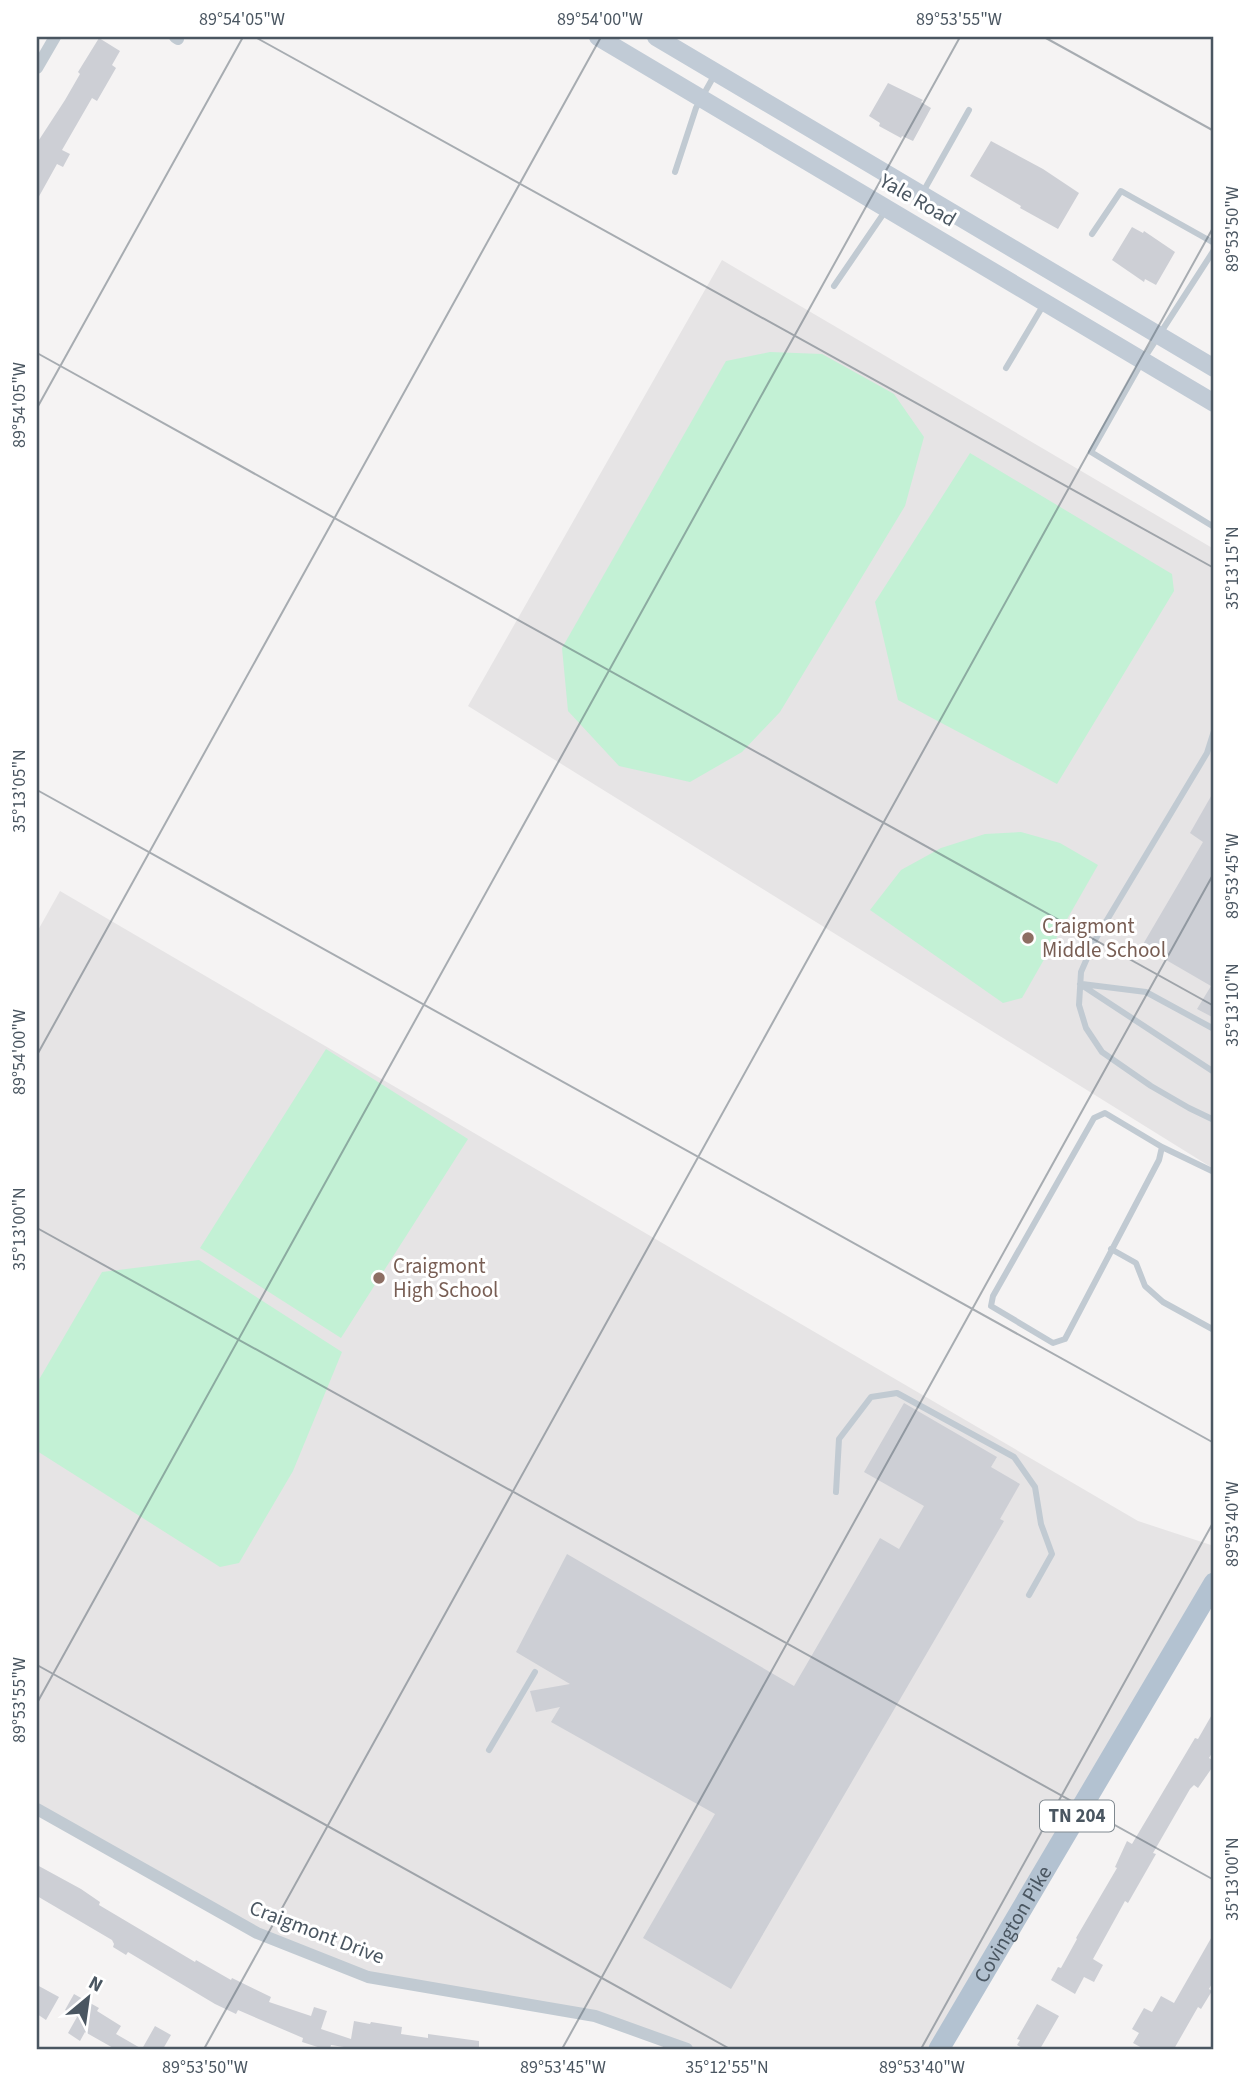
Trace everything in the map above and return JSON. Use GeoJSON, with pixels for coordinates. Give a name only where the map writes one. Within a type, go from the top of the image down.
{"type":"FeatureCollection","features":[{"type":"Feature","properties":{"kind":"main road","name":"Yale Road"},"geometry":{"type":"LineString","coordinates":[[598,37],[1214,403]]}},
{"type":"Feature","properties":{"kind":"main road","name":"Yale Road"},"geometry":{"type":"LineString","coordinates":[[656,37],[1214,368]]}},
{"type":"Feature","properties":{"kind":"main road","name":"Covington Pike"},"geometry":{"type":"LineString","coordinates":[[939,2049],[1214,1583]]}},
{"type":"Feature","properties":{"kind":"street"},"geometry":{"type":"LineString","coordinates":[[37,68],[55,37]]}},
{"type":"Feature","properties":{"kind":"street","name":"Craigmont Drive"},"geometry":{"type":"LineString","coordinates":[[37,1809],[257,1933],[368,1977],[595,2016],[687,2049]]}},
{"type":"Feature","properties":{"kind":"lane"},"geometry":{"type":"LineString","coordinates":[[675,172],[701,98],[716,72]]}},
{"type":"Feature","properties":{"kind":"lane"},"geometry":{"type":"LineString","coordinates":[[922,194],[970,110]]}},
{"type":"Feature","properties":{"kind":"lane"},"geometry":{"type":"LineString","coordinates":[[1091,234],[1121,191],[1214,243]]}},
{"type":"Feature","properties":{"kind":"lane"},"geometry":{"type":"LineString","coordinates":[[834,286],[887,209]]}},
{"type":"Feature","properties":{"kind":"lane"},"geometry":{"type":"LineString","coordinates":[[1214,250],[1143,360],[1091,452],[1214,527]]}},
{"type":"Feature","properties":{"kind":"lane"},"geometry":{"type":"LineString","coordinates":[[1006,368],[1045,303]]}},
{"type":"Feature","properties":{"kind":"lane"},"geometry":{"type":"LineString","coordinates":[[1214,732],[1207,753],[1095,940],[1081,972],[1079,1005],[1086,1028],[1102,1052],[1160,1091],[1214,1120]]}},
{"type":"Feature","properties":{"kind":"lane"},"geometry":{"type":"LineString","coordinates":[[1080,984],[1146,992],[1214,1029]]}},
{"type":"Feature","properties":{"kind":"lane"},"geometry":{"type":"LineString","coordinates":[[1080,984],[1214,1072]]}},
{"type":"Feature","properties":{"kind":"lane"},"geometry":{"type":"LineString","coordinates":[[1163,1147],[1159,1160],[1065,1339],[1053,1343],[991,1306],[993,1296],[1094,1118],[1105,1113],[1163,1147],[1214,1172]]}},
{"type":"Feature","properties":{"kind":"lane"},"geometry":{"type":"LineString","coordinates":[[1111,1249],[1136,1263],[1146,1286],[1163,1302],[1214,1330]]}},
{"type":"Feature","properties":{"kind":"lane"},"geometry":{"type":"LineString","coordinates":[[836,1492],[839,1439],[871,1397],[897,1392],[1014,1457],[1035,1487],[1041,1524],[1052,1554],[1029,1595]]}},
{"type":"Feature","properties":{"kind":"lane"},"geometry":{"type":"LineString","coordinates":[[489,1751],[535,1672]]}},
{"type":"Feature","properties":{"kind":"shaded area","name":"Craigmont Middle School"},"geometry":{"type":"Polygon","coordinates":[[[722,260],[1214,549],[1214,1169],[468,706],[722,260]]]}},
{"type":"Feature","properties":{"kind":"shaded area","name":"Craigmont High School"},"geometry":{"type":"Polygon","coordinates":[[[60,891],[1138,1521],[1214,1546],[1214,1583],[939,2049],[687,2049],[595,2016],[368,1977],[257,1933],[37,1809],[37,932],[60,891]]]}},
{"type":"Feature","properties":{"kind":"green space"},"geometry":{"type":"Polygon","coordinates":[[[770,352],[822,354],[894,394],[924,437],[905,506],[780,712],[742,752],[690,782],[619,766],[568,711],[562,648],[726,361],[770,352]]]}},
{"type":"Feature","properties":{"kind":"green space"},"geometry":{"type":"Polygon","coordinates":[[[970,453],[1172,574],[1174,591],[1057,784],[898,700],[875,602],[970,453]]]}},
{"type":"Feature","properties":{"kind":"green space"},"geometry":{"type":"Polygon","coordinates":[[[1021,832],[1060,843],[1098,865],[1022,998],[1003,1003],[870,910],[901,870],[941,848],[985,834],[1021,832]]]}},
{"type":"Feature","properties":{"kind":"green space"},"geometry":{"type":"Polygon","coordinates":[[[326,1049],[468,1139],[341,1338],[200,1248],[326,1049]]]}},
{"type":"Feature","properties":{"kind":"green space"},"geometry":{"type":"Polygon","coordinates":[[[199,1260],[342,1352],[293,1471],[239,1563],[220,1567],[37,1451],[37,1383],[102,1272],[199,1260]]]}},
{"type":"Feature","properties":{"kind":"building"},"geometry":{"type":"Polygon","coordinates":[[[99,38],[120,51],[112,65],[116,68],[97,101],[92,98],[62,150],[70,154],[63,167],[57,164],[37,200],[37,143],[65,100],[99,38]]]}},
{"type":"Feature","properties":{"kind":"building"},"geometry":{"type":"Polygon","coordinates":[[[888,83],[923,100],[921,102],[931,108],[913,141],[879,126],[880,123],[869,116],[888,83]]]}},
{"type":"Feature","properties":{"kind":"building"},"geometry":{"type":"Polygon","coordinates":[[[991,141],[1043,169],[1079,193],[1058,229],[970,176],[991,141]]]}},
{"type":"Feature","properties":{"kind":"building"},"geometry":{"type":"Polygon","coordinates":[[[1132,227],[1143,233],[1144,231],[1175,252],[1156,285],[1145,279],[1144,282],[1112,260],[1132,227]]]}},
{"type":"Feature","properties":{"kind":"building"},"geometry":{"type":"Polygon","coordinates":[[[1214,791],[1214,1018],[1197,1009],[1211,986],[1142,946],[1203,842],[1190,833],[1214,791]]]}},
{"type":"Feature","properties":{"kind":"building"},"geometry":{"type":"Polygon","coordinates":[[[904,1403],[997,1457],[991,1467],[1020,1484],[1000,1519],[1004,1521],[731,1989],[643,1938],[715,1814],[551,1722],[560,1707],[536,1712],[530,1691],[570,1684],[516,1652],[567,1554],[794,1686],[880,1538],[899,1549],[924,1506],[864,1472],[904,1403]]]}},
{"type":"Feature","properties":{"kind":"building"},"geometry":{"type":"Polygon","coordinates":[[[1214,1711],[1214,1750],[1209,1758],[1214,1761],[1214,1765],[1198,1788],[1194,1785],[1190,1789],[1128,1903],[1125,1901],[1093,1959],[1103,1965],[1094,1982],[1084,1977],[1075,1994],[1051,1980],[1058,1967],[1061,1968],[1117,1868],[1115,1867],[1127,1841],[1132,1844],[1214,1711]]]}},
{"type":"Feature","properties":{"kind":"building"},"geometry":{"type":"Polygon","coordinates":[[[37,1865],[81,1889],[100,1902],[99,1905],[195,1962],[196,1960],[231,1980],[232,1978],[271,1997],[269,2002],[311,2016],[314,2007],[327,2011],[321,2029],[351,2039],[354,2021],[371,2022],[402,2027],[401,2034],[428,2038],[428,2034],[479,2041],[479,2049],[357,2049],[331,2045],[330,2049],[324,2049],[302,2042],[303,2038],[238,2010],[236,2014],[215,2004],[128,1952],[126,1955],[113,1947],[112,1940],[37,1896],[37,1865]]]}},
{"type":"Feature","properties":{"kind":"building"},"geometry":{"type":"Polygon","coordinates":[[[1214,1933],[1214,1980],[1209,1989],[1212,1991],[1201,2009],[1198,2007],[1174,2049],[1144,2049],[1133,2043],[1139,2033],[1132,2029],[1144,2008],[1152,2012],[1161,1996],[1174,2003],[1214,1933]]]}},
{"type":"Feature","properties":{"kind":"building"},"geometry":{"type":"Polygon","coordinates":[[[37,1985],[59,1997],[46,2020],[37,2014],[37,1985]]]}},
{"type":"Feature","properties":{"kind":"building"},"geometry":{"type":"Polygon","coordinates":[[[74,1994],[99,2008],[97,2011],[121,2026],[116,2034],[142,2049],[115,2049],[85,2032],[80,2041],[68,2033],[77,2017],[65,2010],[74,1994]]]}},
{"type":"Feature","properties":{"kind":"building"},"geometry":{"type":"Polygon","coordinates":[[[1037,2004],[1059,2016],[1040,2049],[1024,2049],[1017,2045],[1020,2040],[1017,2039],[1037,2004]]]}},
{"type":"Feature","properties":{"kind":"building"},"geometry":{"type":"Polygon","coordinates":[[[155,2026],[171,2035],[163,2049],[142,2049],[155,2026]]]}},
{"type":"Feature","properties":{"kind":"place","name":"Craigmont Middle School"},"geometry":{"type":"Point","coordinates":[1028,938]}},
{"type":"Feature","properties":{"kind":"place","name":"Craigmont High School"},"geometry":{"type":"Point","coordinates":[379,1278]}}]}
